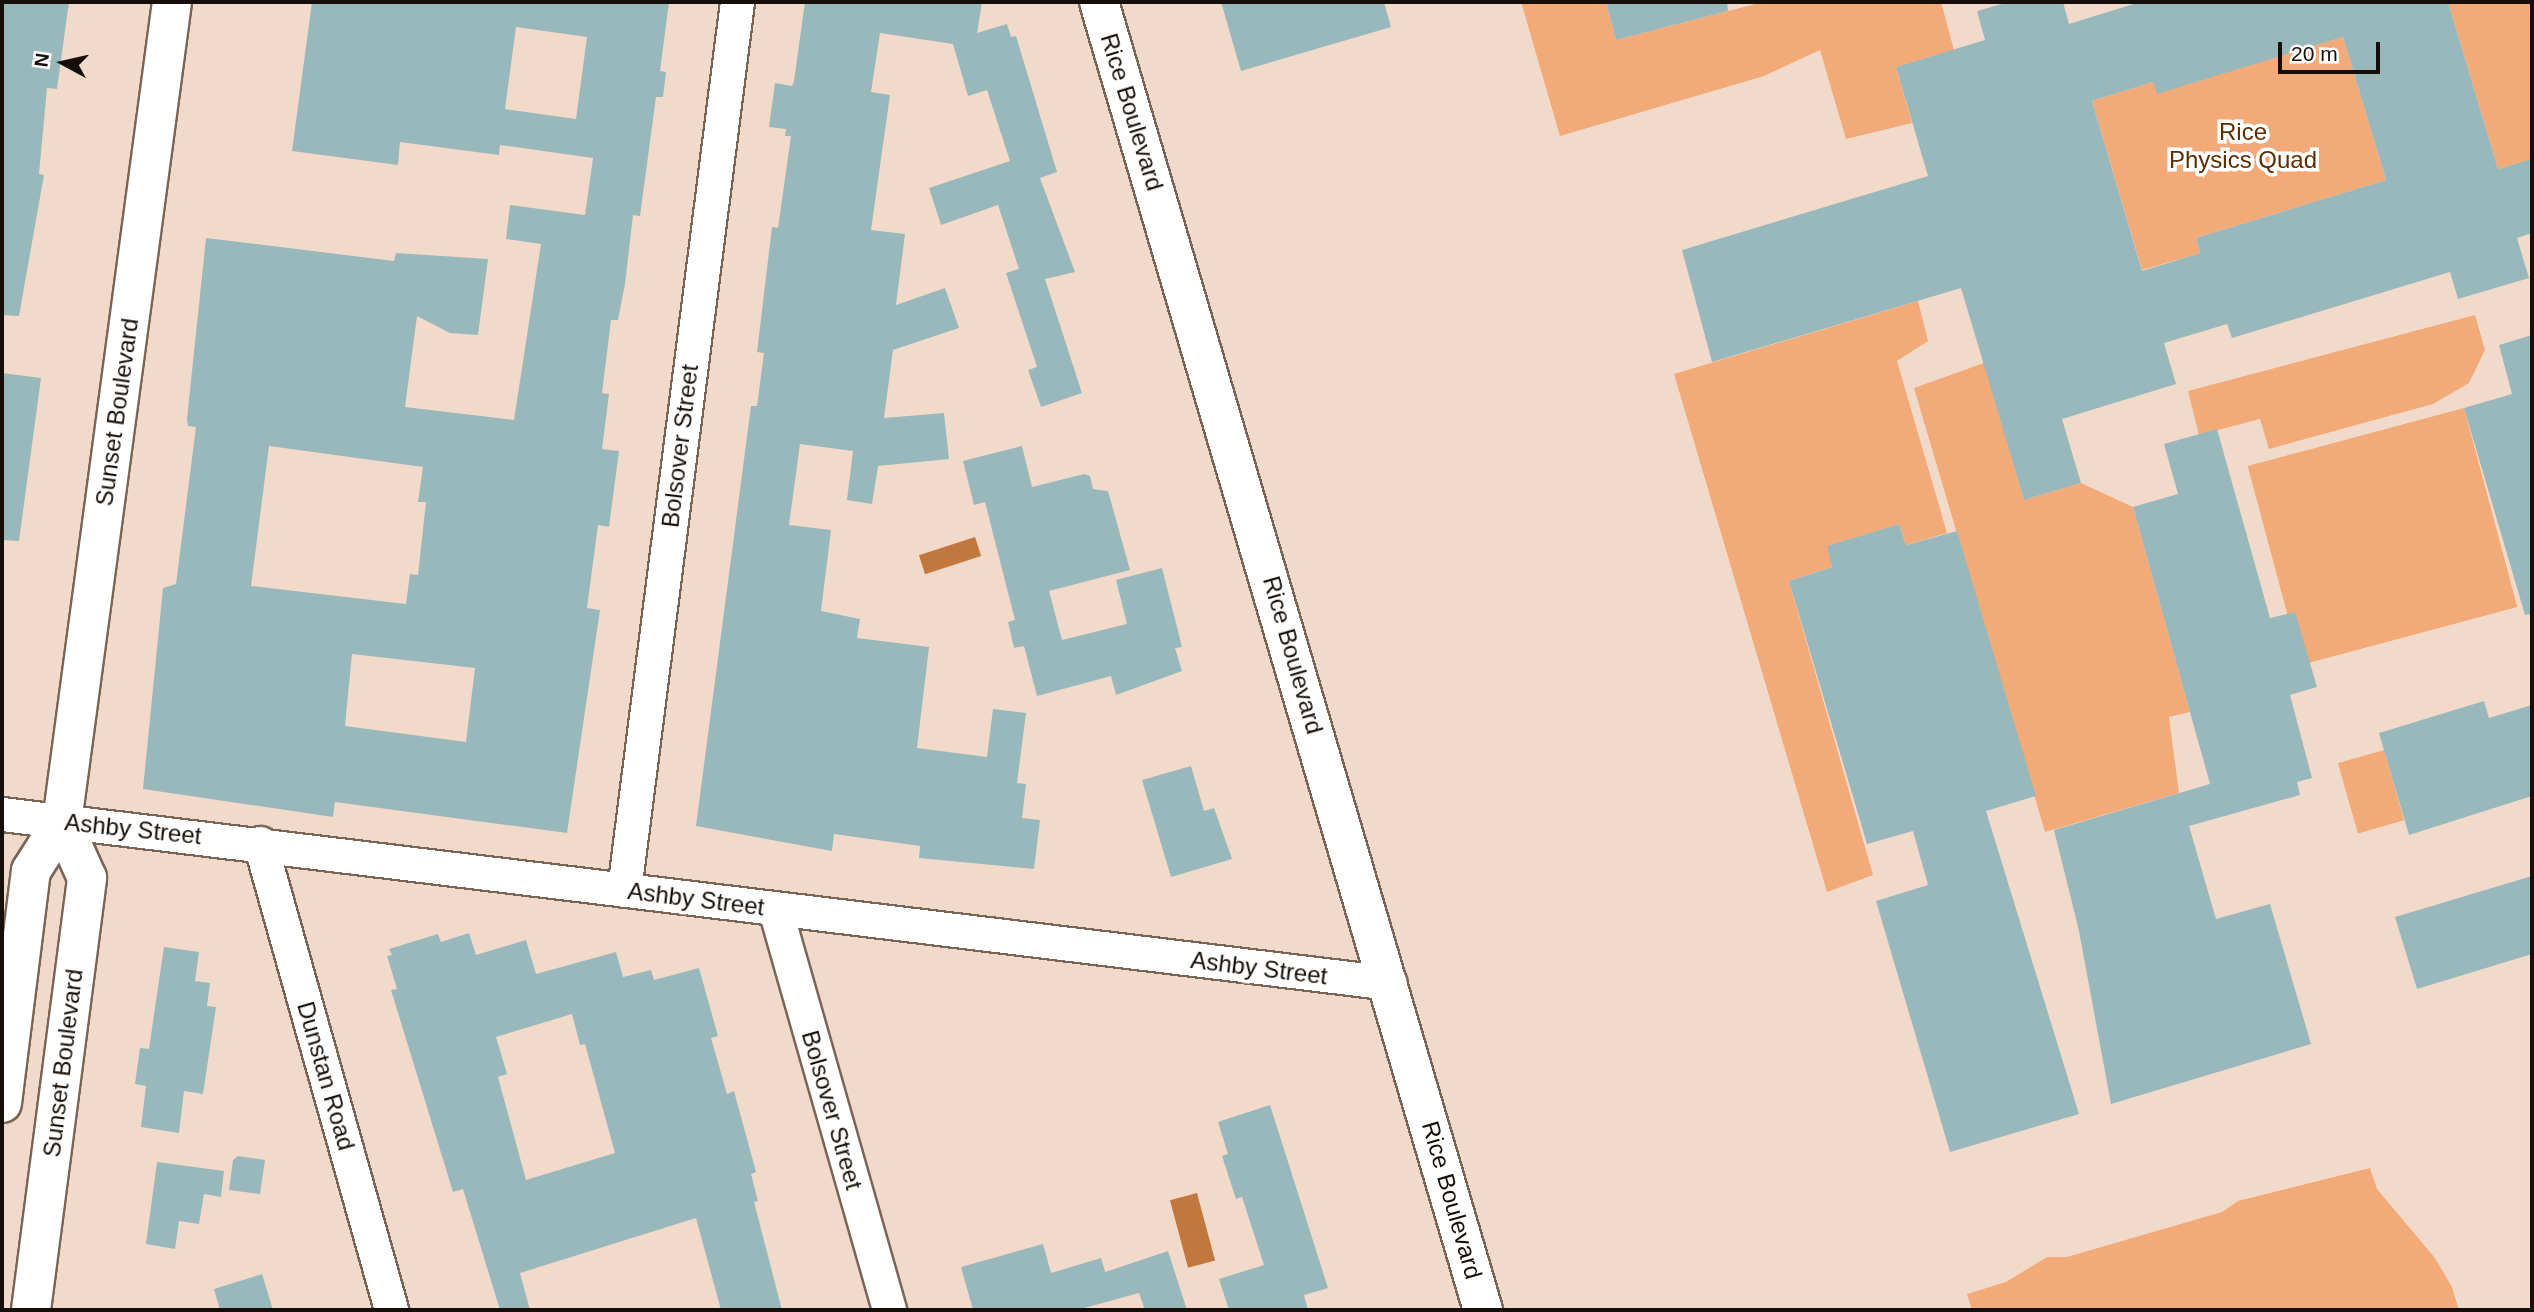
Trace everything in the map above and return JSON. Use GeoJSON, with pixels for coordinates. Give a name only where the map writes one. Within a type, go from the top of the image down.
{"type":"FeatureCollection","features":[{"type":"Feature","properties":{"kind":"street","name":"Sunset Boulevard"},"geometry":{"type":"LineString","coordinates":[[2,1103],[31,871],[61,822],[172,2]]}},
{"type":"Feature","properties":{"kind":"street","name":"Bolsover Street"},"geometry":{"type":"LineString","coordinates":[[624,890],[737,2]]}},
{"type":"Feature","properties":{"kind":"street","name":"Rice Boulevard"},"geometry":{"type":"LineString","coordinates":[[1099,2],[1390,984],[1483,1310]]}},
{"type":"Feature","properties":{"kind":"street","name":"Ashby Street"},"geometry":{"type":"LineString","coordinates":[[2,814],[260,842],[775,909],[1390,984]]}},
{"type":"Feature","properties":{"kind":"street","name":"Sunset Boulevard"},"geometry":{"type":"LineString","coordinates":[[31,1310],[87,878],[61,822]]}},
{"type":"Feature","properties":{"kind":"street","name":"Dunstan Road"},"geometry":{"type":"LineString","coordinates":[[260,842],[391,1310]]}},
{"type":"Feature","properties":{"kind":"street","name":"Bolsover Street"},"geometry":{"type":"LineString","coordinates":[[775,909],[889,1310]]}},
{"type":"Feature","properties":{"kind":"green space"},"geometry":{"type":"Polygon","coordinates":[[[1521,2],[1606,2],[1616,40],[1763,2],[1941,2],[1954,50],[1896,67],[1912,123],[1846,139],[1820,50],[1764,76],[1560,136],[1521,2]]]}},
{"type":"Feature","properties":{"kind":"green space"},"geometry":{"type":"Polygon","coordinates":[[[2448,2],[2532,2],[2532,159],[2498,169],[2448,2]]]}},
{"type":"Feature","properties":{"kind":"green space","name":"Rice Physics Quad"},"geometry":{"type":"Polygon","coordinates":[[[2343,37],[2386,180],[2196,238],[2200,253],[2142,270],[2092,101],[2153,82],[2157,93],[2343,37]]]}},
{"type":"Feature","properties":{"kind":"green space"},"geometry":{"type":"Polygon","coordinates":[[[1918,301],[1928,341],[1897,361],[1947,533],[1906,545],[1899,524],[1828,546],[1832,567],[1789,581],[1873,875],[1827,892],[1674,374],[1918,301]]]}},
{"type":"Feature","properties":{"kind":"green space"},"geometry":{"type":"Polygon","coordinates":[[[2475,315],[2485,350],[2469,383],[2433,404],[2269,449],[2260,419],[2199,435],[2188,391],[2475,315]]]}},
{"type":"Feature","properties":{"kind":"green space"},"geometry":{"type":"Polygon","coordinates":[[[1984,363],[2024,500],[2081,483],[2133,507],[2190,712],[2169,717],[2179,793],[2045,832],[1914,388],[1984,363]]]}},
{"type":"Feature","properties":{"kind":"green space"},"geometry":{"type":"Polygon","coordinates":[[[2464,408],[2517,607],[2301,665],[2248,466],[2464,408]]]}},
{"type":"Feature","properties":{"kind":"green space"},"geometry":{"type":"Polygon","coordinates":[[[2384,750],[2404,820],[2358,833],[2338,763],[2384,750]]]}},
{"type":"Feature","properties":{"kind":"green space"},"geometry":{"type":"Polygon","coordinates":[[[2370,1168],[2377,1189],[2435,1258],[2452,1287],[2459,1310],[1972,1310],[1967,1294],[2006,1282],[2047,1257],[2067,1257],[2222,1212],[2238,1201],[2370,1168]]]}},
{"type":"Feature","properties":{"kind":"shaded area"},"geometry":{"type":"Polygon","coordinates":[[[975,537],[981,556],[925,574],[919,555],[975,537]]]}},
{"type":"Feature","properties":{"kind":"shaded area"},"geometry":{"type":"Polygon","coordinates":[[[1197,1193],[1215,1261],[1188,1268],[1170,1200],[1197,1193]]]}},
{"type":"Feature","properties":{"kind":"building"},"geometry":{"type":"Polygon","coordinates":[[[2,2],[69,2],[57,89],[47,88],[39,174],[44,175],[19,316],[2,315],[2,2]]]}},
{"type":"Feature","properties":{"kind":"building"},"geometry":{"type":"Polygon","coordinates":[[[312,2],[669,2],[660,71],[666,72],[663,97],[656,97],[640,216],[633,215],[625,284],[618,320],[611,320],[602,393],[609,394],[602,449],[619,451],[609,527],[598,525],[587,608],[600,610],[567,833],[335,802],[333,817],[143,789],[163,588],[176,584],[196,427],[188,426],[187,419],[206,238],[394,261],[396,253],[488,259],[478,335],[450,333],[417,316],[405,407],[514,420],[541,244],[506,239],[510,205],[585,215],[593,158],[500,145],[499,155],[400,142],[398,165],[292,151],[312,2]],[[516,27],[505,109],[576,119],[587,37],[516,27]],[[269,446],[251,586],[406,604],[410,574],[418,575],[426,502],[418,502],[423,467],[269,446]],[[352,654],[345,726],[466,742],[475,668],[352,654]]]}},
{"type":"Feature","properties":{"kind":"building"},"geometry":{"type":"Polygon","coordinates":[[[805,2],[982,2],[977,33],[1007,24],[1011,37],[1016,36],[1057,172],[1040,178],[1075,272],[1045,279],[1082,393],[1041,407],[1028,370],[1037,367],[1006,273],[1019,269],[998,205],[941,225],[929,188],[1010,161],[987,90],[968,96],[953,44],[880,33],[871,92],[890,95],[871,230],[905,234],[896,305],[945,288],[959,328],[893,350],[884,418],[944,413],[949,459],[878,466],[872,504],[847,500],[853,451],[800,444],[789,525],[831,530],[821,611],[860,619],[857,638],[929,647],[917,748],[987,757],[993,709],[1026,713],[1017,783],[1026,784],[1022,818],[1040,820],[1034,869],[919,858],[920,846],[834,834],[832,851],[696,826],[751,406],[757,406],[764,353],[757,352],[772,227],[778,228],[791,136],[785,136],[786,129],[769,127],[775,83],[792,86],[794,81],[805,2]]]}},
{"type":"Feature","properties":{"kind":"building"},"geometry":{"type":"Polygon","coordinates":[[[1221,2],[1384,2],[1391,27],[1241,71],[1221,2]]]}},
{"type":"Feature","properties":{"kind":"building"},"geometry":{"type":"Polygon","coordinates":[[[1606,2],[1727,2],[1728,11],[1616,40],[1606,2]]]}},
{"type":"Feature","properties":{"kind":"building"},"geometry":{"type":"Polygon","coordinates":[[[2009,2],[2063,2],[2069,24],[2140,2],[2448,2],[2498,169],[2532,159],[2532,233],[2517,238],[2529,278],[2458,299],[2450,272],[2232,338],[2227,324],[2164,343],[2176,384],[2062,419],[2081,483],[2024,500],[1961,288],[1712,362],[1682,250],[1928,176],[1896,67],[1985,40],[1977,11],[2009,2]],[[2343,37],[2157,94],[2153,82],[2092,101],[2142,271],[2200,253],[2196,238],[2386,180],[2343,37]]]}},
{"type":"Feature","properties":{"kind":"building"},"geometry":{"type":"Polygon","coordinates":[[[2532,335],[2532,614],[2525,615],[2464,408],[2512,394],[2499,345],[2532,335]]]}},
{"type":"Feature","properties":{"kind":"building"},"geometry":{"type":"Polygon","coordinates":[[[2,373],[41,378],[19,541],[2,540],[2,373]]]}},
{"type":"Feature","properties":{"kind":"building"},"geometry":{"type":"Polygon","coordinates":[[[2217,429],[2270,618],[2295,612],[2317,687],[2290,695],[2312,778],[2297,782],[2300,795],[2189,826],[2216,919],[2270,904],[2311,1044],[2111,1104],[2079,931],[2054,830],[2210,784],[2133,507],[2178,494],[2164,444],[2217,429]]]}},
{"type":"Feature","properties":{"kind":"building"},"geometry":{"type":"Polygon","coordinates":[[[1022,446],[1032,487],[1084,474],[1090,476],[1093,489],[1108,491],[1130,570],[1049,591],[1062,640],[1127,624],[1116,580],[1162,568],[1182,647],[1175,648],[1182,671],[1116,695],[1111,676],[1037,696],[1024,646],[1014,648],[1008,622],[1015,620],[985,502],[974,505],[963,461],[1022,446]]]}},
{"type":"Feature","properties":{"kind":"building"},"geometry":{"type":"Polygon","coordinates":[[[1899,524],[1906,545],[1957,531],[2036,796],[1986,811],[2079,1114],[1950,1152],[1876,901],[1928,885],[1913,831],[1867,844],[1789,581],[1832,567],[1827,546],[1899,524]]]}},
{"type":"Feature","properties":{"kind":"building"},"geometry":{"type":"Polygon","coordinates":[[[2484,701],[2489,718],[2532,705],[2532,796],[2409,835],[2379,733],[2484,701]]]}},
{"type":"Feature","properties":{"kind":"building"},"geometry":{"type":"Polygon","coordinates":[[[1191,766],[1204,811],[1214,808],[1232,859],[1171,877],[1142,780],[1191,766]]]}},
{"type":"Feature","properties":{"kind":"building"},"geometry":{"type":"Polygon","coordinates":[[[2532,876],[2532,954],[2417,989],[2395,917],[2532,876]]]}},
{"type":"Feature","properties":{"kind":"building"},"geometry":{"type":"Polygon","coordinates":[[[469,933],[476,955],[526,940],[536,974],[616,952],[623,977],[651,970],[654,980],[699,968],[718,1036],[711,1038],[727,1094],[734,1091],[756,1172],[751,1174],[758,1201],[754,1202],[782,1310],[721,1310],[696,1218],[520,1273],[530,1310],[500,1310],[463,1189],[453,1192],[391,990],[397,989],[387,956],[392,955],[389,949],[438,934],[441,942],[469,933]],[[572,1014],[496,1037],[507,1074],[498,1077],[526,1180],[615,1153],[585,1044],[580,1045],[572,1014]]]}},
{"type":"Feature","properties":{"kind":"building"},"geometry":{"type":"Polygon","coordinates":[[[164,947],[199,952],[195,981],[210,983],[207,1006],[216,1007],[203,1094],[184,1091],[179,1133],[141,1127],[146,1086],[135,1084],[140,1048],[149,1049],[164,947]]]}},
{"type":"Feature","properties":{"kind":"building"},"geometry":{"type":"Polygon","coordinates":[[[1270,1105],[1328,1288],[1304,1295],[1308,1310],[1229,1310],[1219,1279],[1264,1265],[1242,1197],[1236,1199],[1222,1156],[1228,1154],[1218,1122],[1270,1105]]]}},
{"type":"Feature","properties":{"kind":"building"},"geometry":{"type":"Polygon","coordinates":[[[238,1156],[265,1160],[260,1194],[229,1190],[233,1160],[238,1156]]]}},
{"type":"Feature","properties":{"kind":"building"},"geometry":{"type":"Polygon","coordinates":[[[157,1162],[224,1171],[221,1197],[204,1194],[199,1224],[179,1221],[175,1249],[146,1244],[157,1162]]]}},
{"type":"Feature","properties":{"kind":"building"},"geometry":{"type":"Polygon","coordinates":[[[1043,1244],[1051,1273],[1101,1258],[1105,1272],[1168,1251],[1187,1310],[1145,1310],[1139,1293],[1077,1310],[973,1310],[961,1267],[1043,1244]]]}},
{"type":"Feature","properties":{"kind":"building"},"geometry":{"type":"Polygon","coordinates":[[[262,1274],[273,1310],[220,1310],[214,1289],[262,1274]]]}}]}
